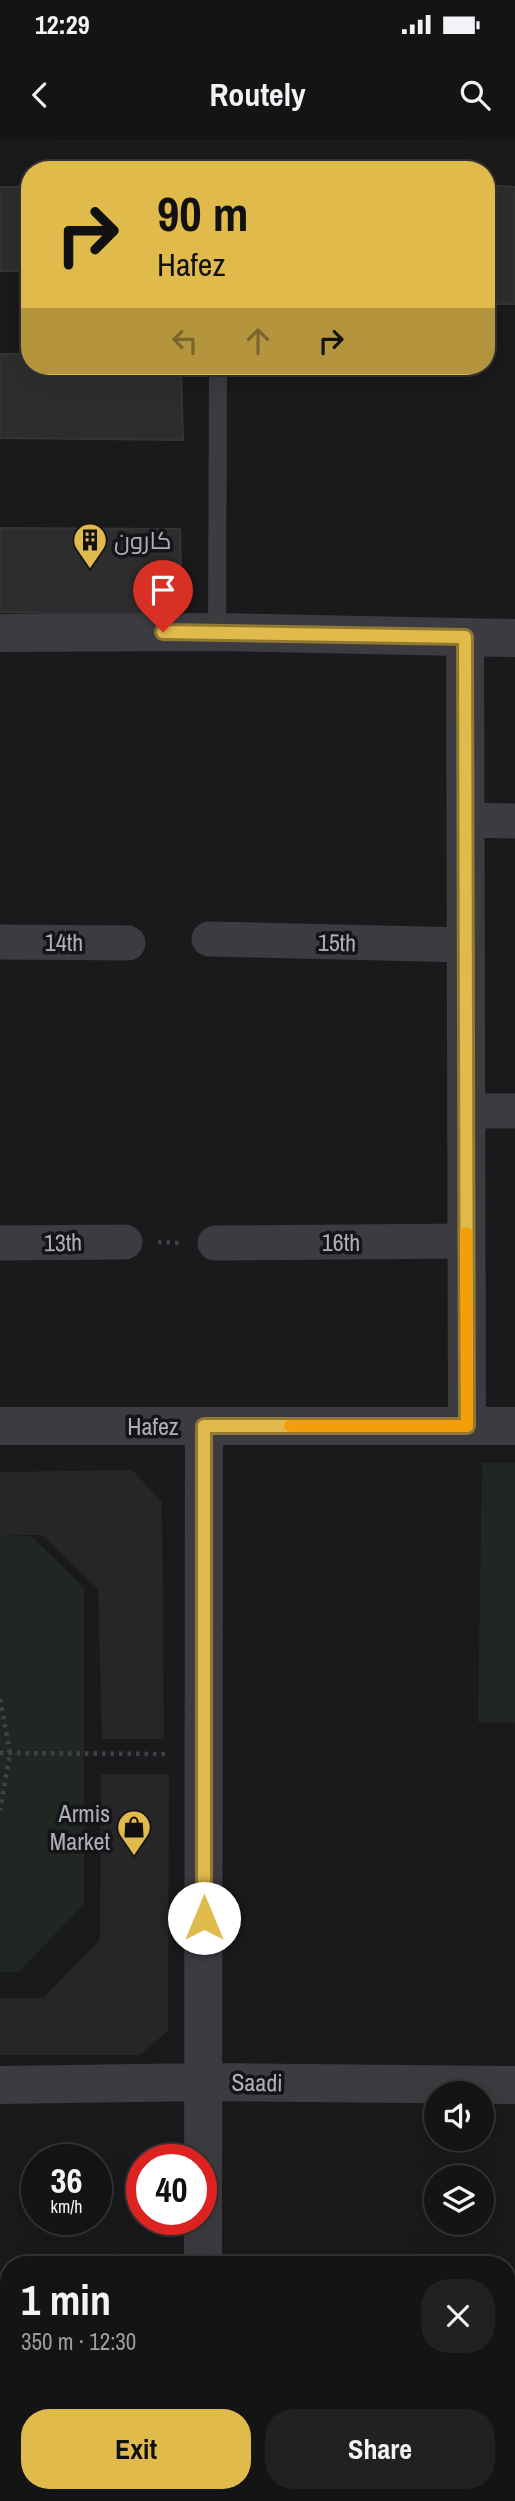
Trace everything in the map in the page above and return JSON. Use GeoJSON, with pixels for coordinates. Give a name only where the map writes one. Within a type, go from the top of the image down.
{"type":"FeatureCollection","features":[{"type":"Feature","properties":{"kind":"street"},"geometry":{"type":"LineString","coordinates":[[0,633],[217,632],[515,638]]}},
{"type":"Feature","properties":{"kind":"street"},"geometry":{"type":"LineString","coordinates":[[465,637],[467,1426]]}},
{"type":"Feature","properties":{"kind":"street"},"geometry":{"type":"LineString","coordinates":[[465,820],[515,821]]}},
{"type":"Feature","properties":{"kind":"street","name":"15th"},"geometry":{"type":"LineString","coordinates":[[209,939],[466,945]]}},
{"type":"Feature","properties":{"kind":"street","name":"14th"},"geometry":{"type":"LineString","coordinates":[[0,942],[128,943]]}},
{"type":"Feature","properties":{"kind":"street"},"geometry":{"type":"LineString","coordinates":[[466,1111],[515,1111]]}},
{"type":"Feature","properties":{"kind":"street","name":"16th"},"geometry":{"type":"LineString","coordinates":[[215,1243],[467,1241]]}},
{"type":"Feature","properties":{"kind":"street","name":"13th"},"geometry":{"type":"LineString","coordinates":[[0,1243],[125,1242]]}},
{"type":"Feature","properties":{"kind":"street","name":"Hafez"},"geometry":{"type":"LineString","coordinates":[[0,1426],[515,1426]]}},
{"type":"Feature","properties":{"kind":"street"},"geometry":{"type":"LineString","coordinates":[[203,2256],[204,1426]]}},
{"type":"Feature","properties":{"kind":"street","name":"Saadi"},"geometry":{"type":"LineString","coordinates":[[0,2085],[204,2082],[515,2085]]}},
{"type":"Feature","properties":{"kind":"lane"},"geometry":{"type":"LineString","coordinates":[[217,632],[218,375]]}},
{"type":"Feature","properties":{"kind":"path"},"geometry":{"type":"LineString","coordinates":[[125,1242],[215,1243]]}},
{"type":"Feature","properties":{"kind":"path"},"geometry":{"type":"LineString","coordinates":[[0,1699],[10,1753],[0,1811]]}},
{"type":"Feature","properties":{"kind":"path"},"geometry":{"type":"LineString","coordinates":[[0,1753],[203,1754]]}},
{"type":"Feature","properties":{"kind":"shaded area"},"geometry":{"type":"Polygon","coordinates":[[[482,1463],[515,1463],[515,1723],[478,1722],[482,1463]]]}},
{"type":"Feature","properties":{"kind":"shaded area","name":"Armis Market"},"geometry":{"type":"Polygon","coordinates":[[[132,1470],[162,1502],[164,1739],[102,1739],[98,1589],[42,1535],[0,1535],[0,1472],[132,1470]]]}},
{"type":"Feature","properties":{"kind":"shaded area"},"geometry":{"type":"Polygon","coordinates":[[[0,1535],[31,1536],[84,1588],[84,1904],[19,1972],[0,1972],[0,1535]]]}},
{"type":"Feature","properties":{"kind":"shaded area","name":"Armis Market"},"geometry":{"type":"Polygon","coordinates":[[[101,1774],[169,1774],[168,2031],[139,2055],[0,2055],[0,1998],[43,1998],[100,1940],[101,1774]]]}},
{"type":"Feature","properties":{"kind":"building"},"geometry":{"type":"Polygon","coordinates":[[[495,186],[515,187],[515,304],[495,304],[495,186]]]}},
{"type":"Feature","properties":{"kind":"building"},"geometry":{"type":"Polygon","coordinates":[[[0,187],[21,187],[21,271],[0,271],[0,187]]]}},
{"type":"Feature","properties":{"kind":"building"},"geometry":{"type":"Polygon","coordinates":[[[0,354],[21,354],[21,375],[181,375],[183,440],[0,438],[0,354]]]}},
{"type":"Feature","properties":{"kind":"building","name":"کارون"},"geometry":{"type":"Polygon","coordinates":[[[0,528],[180,529],[182,615],[0,612],[0,528]]]}},
{"type":"Feature","properties":{"kind":"slow traffic"},"geometry":{"type":"LineString","coordinates":[[290,1426],[467,1426],[466,1233]]}},
{"type":"Feature","properties":{"kind":"place","name":"کارون"},"geometry":{"type":"Point","coordinates":[90,570]}},
{"type":"Feature","properties":{"kind":"place","name":"Armis Market"},"geometry":{"type":"Point","coordinates":[134,1857]}},
{"type":"Feature","properties":{"kind":"route"},"geometry":{"type":"LineString","coordinates":[[163,632],[465,637],[467,1426],[204,1426],[204,1918]]}}]}
